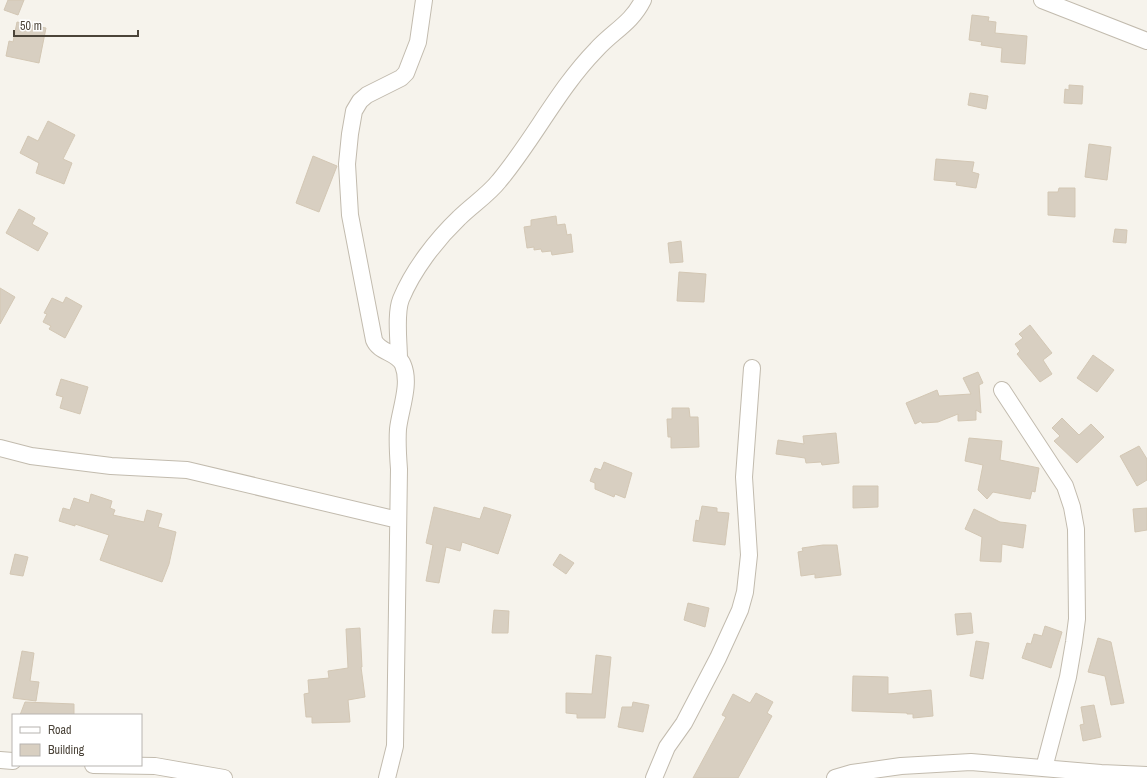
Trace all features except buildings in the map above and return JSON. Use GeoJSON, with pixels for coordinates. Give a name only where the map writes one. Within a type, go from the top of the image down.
{"type":"FeatureCollection","features":[{"type":"Feature","properties":{"kind":"street"},"geometry":{"type":"LineString","coordinates":[[399,359],[378,347],[374,340],[350,215],[347,164],[350,134],[357,106],[367,95],[406,74],[418,42],[424,0]]}},
{"type":"Feature","properties":{"kind":"street"},"geometry":{"type":"LineString","coordinates":[[387,778],[395,746],[398,429],[405,385],[404,369],[399,359],[400,301],[414,274],[434,246],[458,219],[499,182],[518,158],[560,95],[596,49],[632,19],[643,0]]}},
{"type":"Feature","properties":{"kind":"street"},"geometry":{"type":"LineString","coordinates":[[1042,0],[1147,40]]}},
{"type":"Feature","properties":{"kind":"street"},"geometry":{"type":"LineString","coordinates":[[654,778],[667,747],[684,723],[718,658],[740,610],[745,592],[749,555],[744,477],[752,368]]}},
{"type":"Feature","properties":{"kind":"street"},"geometry":{"type":"LineString","coordinates":[[1002,390],[1065,486],[1072,507],[1076,529],[1077,619],[1074,642],[1068,677],[1044,768]]}},
{"type":"Feature","properties":{"kind":"street"},"geometry":{"type":"LineString","coordinates":[[0,448],[31,456],[111,466],[187,470],[398,520]]}},
{"type":"Feature","properties":{"kind":"street"},"geometry":{"type":"LineString","coordinates":[[0,760],[12,761]]}},
{"type":"Feature","properties":{"kind":"street"},"geometry":{"type":"LineString","coordinates":[[835,778],[852,773],[901,766],[971,762],[1147,775]]}},
{"type":"Feature","properties":{"kind":"street"},"geometry":{"type":"LineString","coordinates":[[142,766],[155,766],[224,778]]}}]}
